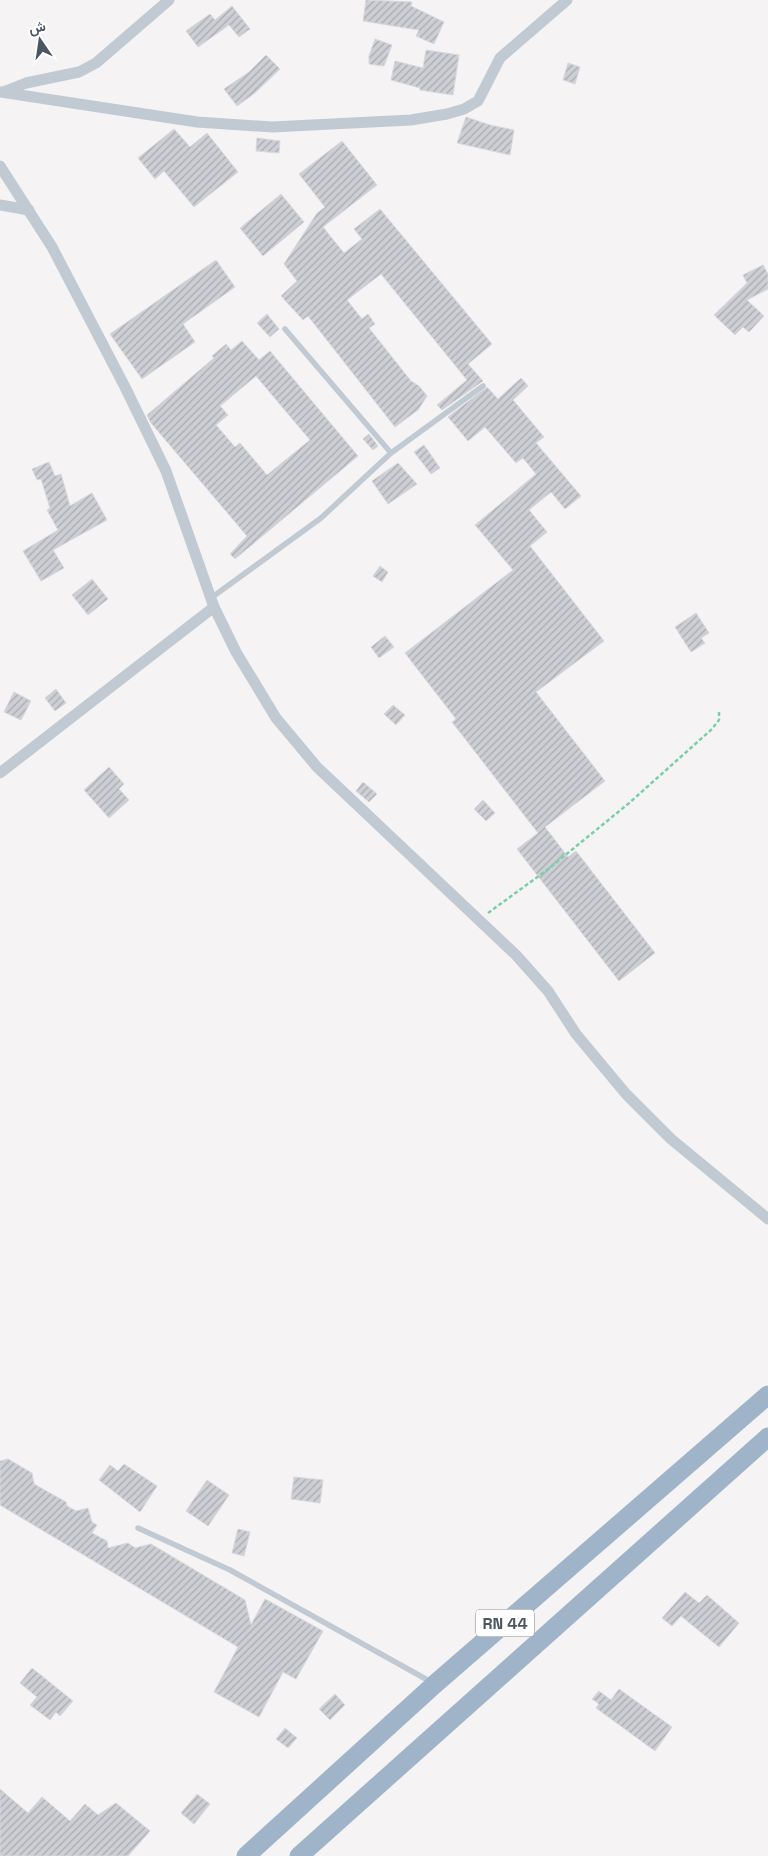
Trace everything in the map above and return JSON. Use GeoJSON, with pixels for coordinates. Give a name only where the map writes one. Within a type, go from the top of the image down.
{"type":"FeatureCollection","features":[{"type":"Feature","properties":{"kind":"highway","name":"RN 44"},"geometry":{"type":"LineString","coordinates":[[246,1856],[435,1684],[768,1396]]}},
{"type":"Feature","properties":{"kind":"highway","name":"RN 44"},"geometry":{"type":"LineString","coordinates":[[298,1856],[768,1437]]}},
{"type":"Feature","properties":{"kind":"street"},"geometry":{"type":"LineString","coordinates":[[0,92],[26,83],[79,72],[88,68],[114,49],[168,0]]}},
{"type":"Feature","properties":{"kind":"street"},"geometry":{"type":"LineString","coordinates":[[0,92],[197,122],[272,127],[410,120],[447,114],[464,109],[478,101],[500,58],[567,0]]}},
{"type":"Feature","properties":{"kind":"street"},"geometry":{"type":"LineString","coordinates":[[0,166],[56,256],[166,471],[212,602],[236,652],[276,718],[316,767],[516,955],[548,991],[576,1034],[626,1094],[671,1139],[768,1219]]}},
{"type":"Feature","properties":{"kind":"street"},"geometry":{"type":"LineString","coordinates":[[0,205],[29,210]]}},
{"type":"Feature","properties":{"kind":"street"},"geometry":{"type":"LineString","coordinates":[[0,773],[212,602]]}},
{"type":"Feature","properties":{"kind":"lane"},"geometry":{"type":"LineString","coordinates":[[285,329],[392,453]]}},
{"type":"Feature","properties":{"kind":"lane"},"geometry":{"type":"LineString","coordinates":[[212,602],[320,518],[392,453],[483,386]]}},
{"type":"Feature","properties":{"kind":"lane"},"geometry":{"type":"LineString","coordinates":[[138,1528],[230,1570],[435,1684]]}},
{"type":"Feature","properties":{"kind":"path"},"geometry":{"type":"LineString","coordinates":[[479,919],[547,870],[628,804],[712,729],[719,720],[719,710]]}},
{"type":"Feature","properties":{"kind":"building"},"geometry":{"type":"Polygon","coordinates":[[[366,0],[412,2],[411,6],[444,22],[434,44],[416,36],[419,30],[363,21],[366,0]]]}},
{"type":"Feature","properties":{"kind":"building"},"geometry":{"type":"Polygon","coordinates":[[[232,6],[250,29],[239,37],[229,25],[198,47],[186,31],[210,14],[215,20],[232,6]]]}},
{"type":"Feature","properties":{"kind":"building"},"geometry":{"type":"Polygon","coordinates":[[[375,39],[392,45],[384,66],[369,64],[369,56],[375,39]]]}},
{"type":"Feature","properties":{"kind":"building"},"geometry":{"type":"Polygon","coordinates":[[[426,50],[459,55],[453,95],[420,90],[420,88],[391,80],[395,61],[423,68],[426,50]]]}},
{"type":"Feature","properties":{"kind":"building"},"geometry":{"type":"Polygon","coordinates":[[[266,55],[280,69],[255,93],[237,106],[224,89],[249,72],[266,55]]]}},
{"type":"Feature","properties":{"kind":"building"},"geometry":{"type":"Polygon","coordinates":[[[568,63],[580,67],[575,84],[563,80],[568,63]]]}},
{"type":"Feature","properties":{"kind":"building"},"geometry":{"type":"Polygon","coordinates":[[[466,117],[514,130],[510,155],[457,143],[466,117]]]}},
{"type":"Feature","properties":{"kind":"building"},"geometry":{"type":"Polygon","coordinates":[[[174,129],[190,147],[207,133],[238,172],[194,207],[164,171],[155,179],[138,158],[174,129]]]}},
{"type":"Feature","properties":{"kind":"building"},"geometry":{"type":"Polygon","coordinates":[[[257,138],[280,141],[279,153],[256,151],[257,138]]]}},
{"type":"Feature","properties":{"kind":"building"},"geometry":{"type":"Polygon","coordinates":[[[342,141],[377,185],[323,227],[344,253],[362,239],[354,229],[380,209],[492,344],[468,364],[483,381],[442,410],[437,405],[467,380],[381,274],[347,300],[362,319],[368,314],[375,324],[369,328],[411,381],[419,386],[427,396],[418,410],[395,427],[308,316],[303,320],[281,296],[297,281],[284,264],[317,213],[325,207],[299,174],[342,141]]]}},
{"type":"Feature","properties":{"kind":"building"},"geometry":{"type":"Polygon","coordinates":[[[281,194],[304,222],[263,256],[240,228],[281,194]]]}},
{"type":"Feature","properties":{"kind":"building"},"geometry":{"type":"Polygon","coordinates":[[[216,260],[235,287],[183,324],[195,342],[142,379],[110,334],[216,260]]]}},
{"type":"Feature","properties":{"kind":"building"},"geometry":{"type":"Polygon","coordinates":[[[763,265],[768,274],[768,289],[747,300],[764,316],[749,332],[743,327],[735,335],[714,315],[747,283],[743,275],[763,265]]]}},
{"type":"Feature","properties":{"kind":"building"},"geometry":{"type":"Polygon","coordinates":[[[267,314],[279,329],[270,337],[257,323],[267,314]]]}},
{"type":"Feature","properties":{"kind":"building"},"geometry":{"type":"Polygon","coordinates":[[[242,341],[259,360],[270,351],[358,456],[235,559],[230,554],[247,536],[151,423],[147,415],[214,358],[212,356],[226,344],[231,350],[242,341]],[[256,376],[220,406],[228,415],[216,425],[235,447],[240,443],[267,475],[310,440],[256,376]]]}},
{"type":"Feature","properties":{"kind":"building"},"geometry":{"type":"Polygon","coordinates":[[[521,378],[528,386],[513,400],[544,437],[536,443],[581,496],[565,509],[551,492],[529,510],[547,532],[530,546],[604,641],[536,692],[605,781],[545,827],[568,857],[576,851],[655,953],[619,981],[517,849],[538,833],[452,722],[456,719],[405,653],[513,570],[475,525],[536,474],[523,458],[516,463],[485,427],[468,441],[448,417],[487,387],[498,399],[521,378]]]}},
{"type":"Feature","properties":{"kind":"building"},"geometry":{"type":"Polygon","coordinates":[[[369,434],[378,446],[373,450],[363,439],[369,434]]]}},
{"type":"Feature","properties":{"kind":"building"},"geometry":{"type":"Polygon","coordinates":[[[424,445],[440,468],[431,474],[414,452],[424,445]]]}},
{"type":"Feature","properties":{"kind":"building"},"geometry":{"type":"Polygon","coordinates":[[[49,462],[55,476],[61,474],[70,506],[92,493],[107,520],[53,550],[64,568],[41,581],[23,551],[58,530],[47,510],[50,508],[41,479],[37,480],[32,469],[49,462]]]}},
{"type":"Feature","properties":{"kind":"building"},"geometry":{"type":"Polygon","coordinates":[[[398,463],[417,484],[388,504],[372,481],[398,463]]]}},
{"type":"Feature","properties":{"kind":"building"},"geometry":{"type":"Polygon","coordinates":[[[380,566],[388,572],[382,582],[373,576],[380,566]]]}},
{"type":"Feature","properties":{"kind":"building"},"geometry":{"type":"Polygon","coordinates":[[[92,579],[108,599],[88,615],[72,595],[92,579]]]}},
{"type":"Feature","properties":{"kind":"building"},"geometry":{"type":"Polygon","coordinates":[[[696,613],[709,633],[701,638],[705,643],[691,652],[675,627],[696,613]]]}},
{"type":"Feature","properties":{"kind":"building"},"geometry":{"type":"Polygon","coordinates":[[[385,636],[394,647],[379,658],[371,647],[385,636]]]}},
{"type":"Feature","properties":{"kind":"building"},"geometry":{"type":"Polygon","coordinates":[[[56,689],[66,703],[55,711],[45,698],[56,689]]]}},
{"type":"Feature","properties":{"kind":"building"},"geometry":{"type":"Polygon","coordinates":[[[14,692],[31,701],[21,720],[4,712],[14,692]]]}},
{"type":"Feature","properties":{"kind":"building"},"geometry":{"type":"Polygon","coordinates":[[[393,705],[405,715],[396,725],[384,714],[393,705]]]}},
{"type":"Feature","properties":{"kind":"building"},"geometry":{"type":"Polygon","coordinates":[[[109,767],[124,784],[119,789],[129,800],[109,818],[84,790],[109,767]]]}},
{"type":"Feature","properties":{"kind":"building"},"geometry":{"type":"Polygon","coordinates":[[[363,782],[377,794],[369,802],[356,791],[363,782]]]}},
{"type":"Feature","properties":{"kind":"building"},"geometry":{"type":"Polygon","coordinates":[[[483,800],[495,813],[486,821],[474,809],[483,800]]]}},
{"type":"Feature","properties":{"kind":"building"},"geometry":{"type":"Polygon","coordinates":[[[8,1459],[32,1473],[34,1484],[66,1502],[67,1506],[76,1511],[88,1508],[92,1522],[97,1525],[92,1533],[107,1541],[108,1548],[128,1543],[135,1548],[151,1544],[245,1600],[251,1625],[265,1599],[323,1631],[296,1679],[283,1672],[259,1717],[214,1692],[238,1647],[0,1505],[0,1461],[8,1459]]]}},
{"type":"Feature","properties":{"kind":"building"},"geometry":{"type":"Polygon","coordinates":[[[124,1464],[157,1486],[140,1512],[99,1480],[110,1465],[118,1471],[124,1464]]]}},
{"type":"Feature","properties":{"kind":"building"},"geometry":{"type":"Polygon","coordinates":[[[294,1477],[323,1480],[320,1503],[291,1499],[294,1477]]]}},
{"type":"Feature","properties":{"kind":"building"},"geometry":{"type":"Polygon","coordinates":[[[207,1480],[229,1495],[208,1526],[186,1511],[207,1480]]]}},
{"type":"Feature","properties":{"kind":"building"},"geometry":{"type":"Polygon","coordinates":[[[238,1529],[250,1532],[244,1556],[232,1553],[238,1529]]]}},
{"type":"Feature","properties":{"kind":"building"},"geometry":{"type":"Polygon","coordinates":[[[685,1592],[699,1603],[707,1595],[739,1623],[719,1647],[681,1616],[672,1626],[662,1618],[685,1592]]]}},
{"type":"Feature","properties":{"kind":"building"},"geometry":{"type":"Polygon","coordinates":[[[32,1668],[73,1701],[60,1716],[56,1712],[50,1720],[30,1705],[37,1697],[20,1683],[32,1668]]]}},
{"type":"Feature","properties":{"kind":"building"},"geometry":{"type":"Polygon","coordinates":[[[619,1689],[672,1727],[655,1751],[596,1708],[599,1704],[592,1699],[599,1691],[611,1700],[619,1689]]]}},
{"type":"Feature","properties":{"kind":"building"},"geometry":{"type":"Polygon","coordinates":[[[335,1694],[345,1705],[330,1720],[319,1709],[335,1694]]]}},
{"type":"Feature","properties":{"kind":"building"},"geometry":{"type":"Polygon","coordinates":[[[285,1728],[297,1738],[288,1748],[276,1739],[285,1728]]]}},
{"type":"Feature","properties":{"kind":"building"},"geometry":{"type":"Polygon","coordinates":[[[0,1789],[28,1813],[42,1797],[70,1821],[85,1804],[98,1815],[116,1803],[150,1831],[128,1856],[0,1856],[0,1789]]]}},
{"type":"Feature","properties":{"kind":"building"},"geometry":{"type":"Polygon","coordinates":[[[197,1794],[210,1804],[194,1824],[181,1813],[197,1794]]]}}]}
